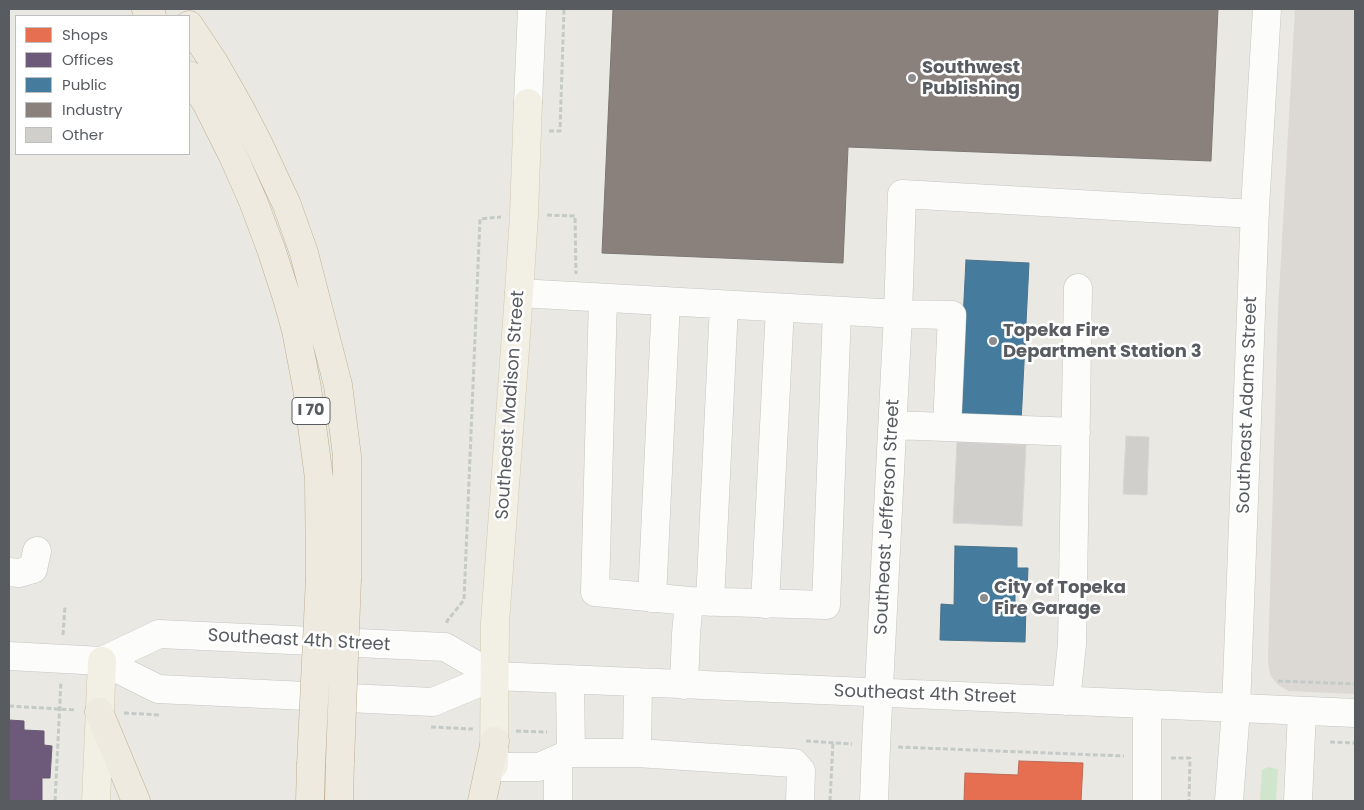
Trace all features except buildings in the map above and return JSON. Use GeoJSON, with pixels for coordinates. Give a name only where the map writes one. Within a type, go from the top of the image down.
{"type":"FeatureCollection","features":[{"type":"Feature","properties":{"kind":"highway","name":"I 70"},"geometry":{"type":"LineString","coordinates":[[190,26],[213,61],[241,110],[287,205],[304,252],[338,385],[347,456],[347,580],[339,801]]}},
{"type":"Feature","properties":{"kind":"highway","name":"I 70"},"geometry":{"type":"LineString","coordinates":[[190,77],[207,104],[234,158],[271,249],[296,330],[310,404],[318,478],[320,578],[310,801]]}},
{"type":"Feature","properties":{"kind":"highway"},"geometry":{"type":"LineString","coordinates":[[99,712],[136,801]]}},
{"type":"Feature","properties":{"kind":"highway"},"geometry":{"type":"LineString","coordinates":[[482,801],[494,754]]}},
{"type":"Feature","properties":{"kind":"main road","name":"Southeast Madison Street"},"geometry":{"type":"LineString","coordinates":[[492,801],[495,623],[524,215],[528,103]]}},
{"type":"Feature","properties":{"kind":"main road"},"geometry":{"type":"LineString","coordinates":[[96,801],[102,661]]}},
{"type":"Feature","properties":{"kind":"street","name":"Southeast Madison Street"},"geometry":{"type":"LineString","coordinates":[[528,103],[532,9]]}},
{"type":"Feature","properties":{"kind":"street","name":"Southeast Adams Street"},"geometry":{"type":"LineString","coordinates":[[1229,801],[1236,709],[1255,214],[1267,9]]}},
{"type":"Feature","properties":{"kind":"street","name":"Southeast Jefferson Street"},"geometry":{"type":"LineString","coordinates":[[874,801],[893,425],[902,194],[1255,214]]}},
{"type":"Feature","properties":{"kind":"street"},"geometry":{"type":"LineString","coordinates":[[1066,701],[1072,644],[1078,288]]}},
{"type":"Feature","properties":{"kind":"street"},"geometry":{"type":"LineString","coordinates":[[519,293],[952,316],[947,427]]}},
{"type":"Feature","properties":{"kind":"street"},"geometry":{"type":"LineString","coordinates":[[603,298],[595,592],[700,601],[826,605],[837,311]]}},
{"type":"Feature","properties":{"kind":"street"},"geometry":{"type":"LineString","coordinates":[[652,598],[666,301]]}},
{"type":"Feature","properties":{"kind":"street"},"geometry":{"type":"LineString","coordinates":[[684,685],[686,634],[700,601],[724,305]]}},
{"type":"Feature","properties":{"kind":"street"},"geometry":{"type":"LineString","coordinates":[[765,604],[780,308]]}},
{"type":"Feature","properties":{"kind":"street"},"geometry":{"type":"LineString","coordinates":[[893,425],[1076,432]]}},
{"type":"Feature","properties":{"kind":"street"},"geometry":{"type":"LineString","coordinates":[[9,572],[19,573],[33,568],[37,551]]}},
{"type":"Feature","properties":{"kind":"street","name":"Southeast 4th Street"},"geometry":{"type":"LineString","coordinates":[[102,661],[159,634],[446,647],[495,676],[1355,713]]}},
{"type":"Feature","properties":{"kind":"street","name":"Southeast 4th Street"},"geometry":{"type":"LineString","coordinates":[[9,656],[102,661],[158,688],[431,714],[495,676]]}},
{"type":"Feature","properties":{"kind":"street"},"geometry":{"type":"LineString","coordinates":[[558,801],[564,756],[570,680]]}},
{"type":"Feature","properties":{"kind":"street"},"geometry":{"type":"LineString","coordinates":[[637,753],[638,682]]}},
{"type":"Feature","properties":{"kind":"street"},"geometry":{"type":"LineString","coordinates":[[1147,705],[1147,801]]}},
{"type":"Feature","properties":{"kind":"street"},"geometry":{"type":"LineString","coordinates":[[1298,801],[1302,711]]}},
{"type":"Feature","properties":{"kind":"street"},"geometry":{"type":"LineString","coordinates":[[494,754],[539,767],[564,756],[637,753],[794,763],[801,771],[800,801]]}},
{"type":"Feature","properties":{"kind":"path"},"geometry":{"type":"LineString","coordinates":[[546,130],[560,131],[564,9]]}},
{"type":"Feature","properties":{"kind":"path"},"geometry":{"type":"LineString","coordinates":[[446,647],[447,621],[464,600],[480,219]]}},
{"type":"Feature","properties":{"kind":"path"},"geometry":{"type":"LineString","coordinates":[[55,801],[65,606]]}},
{"type":"Feature","properties":{"kind":"path"},"geometry":{"type":"LineString","coordinates":[[1278,681],[1355,684]]}},
{"type":"Feature","properties":{"kind":"path"},"geometry":{"type":"LineString","coordinates":[[830,801],[833,742]]}},
{"type":"Feature","properties":{"kind":"path"},"geometry":{"type":"LineString","coordinates":[[1330,742],[1355,743]]}},
{"type":"Feature","properties":{"kind":"shaded area"},"geometry":{"type":"Polygon","coordinates":[[[1295,9],[1355,9],[1355,694],[1288,691],[1277,684],[1270,675],[1268,661],[1278,311],[1295,9]]]}},
{"type":"Feature","properties":{"kind":"green space"},"geometry":{"type":"Polygon","coordinates":[[[1268,767],[1278,769],[1276,801],[1260,801],[1262,770],[1268,767]]]}},
{"type":"Feature","properties":{"kind":"place","name":"Southwest Publishing"},"geometry":{"type":"Point","coordinates":[912,78]}},
{"type":"Feature","properties":{"kind":"place","name":"Topeka Fire Department Station 3"},"geometry":{"type":"Point","coordinates":[993,341]}},
{"type":"Feature","properties":{"kind":"place","name":"City of Topeka Fire Garage"},"geometry":{"type":"Point","coordinates":[984,598]}}]}
